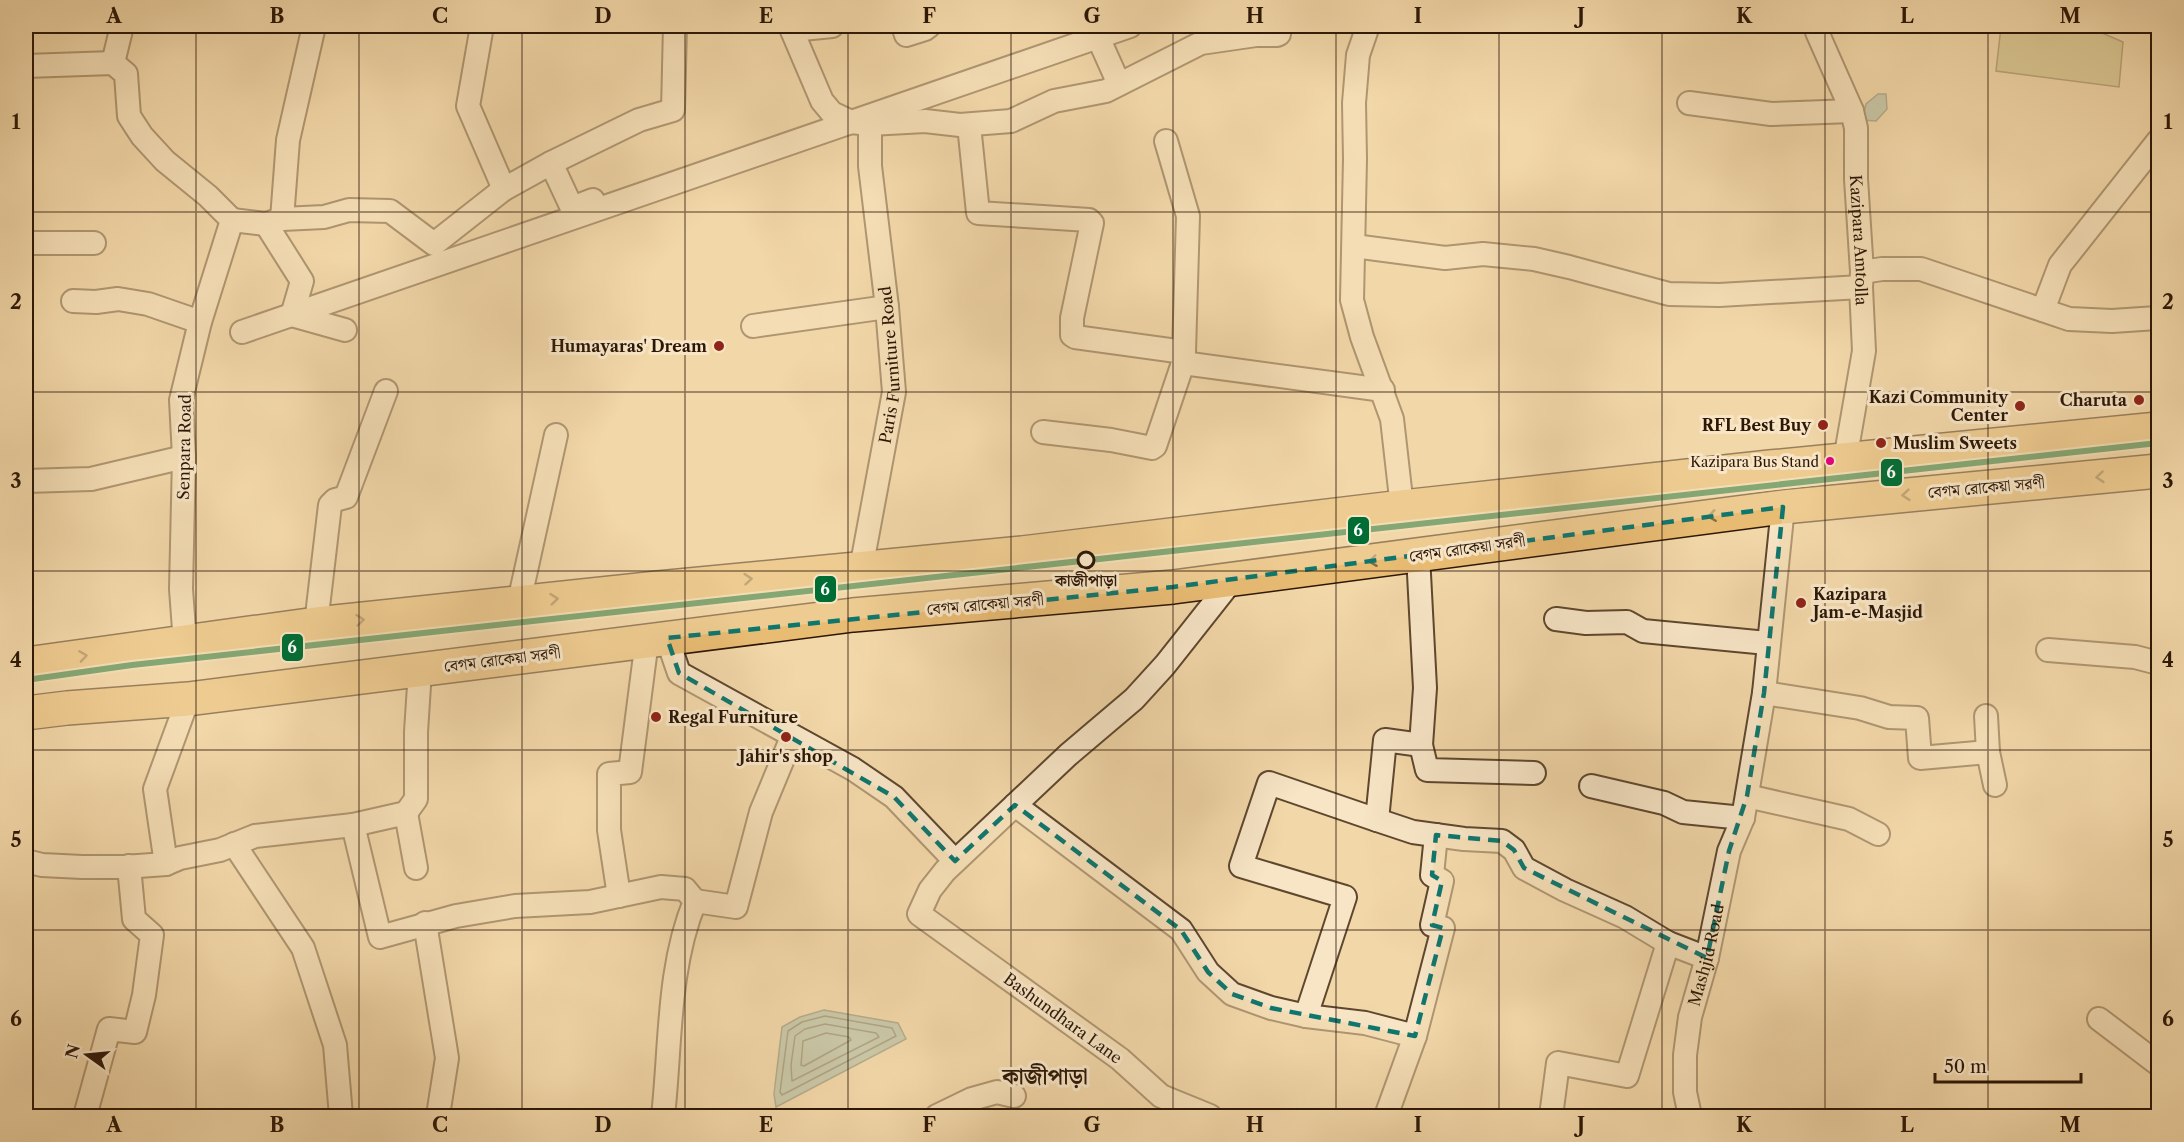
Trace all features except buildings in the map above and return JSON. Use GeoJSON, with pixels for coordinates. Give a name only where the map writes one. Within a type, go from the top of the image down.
{"type":"FeatureCollection","features":[{"type":"Feature","properties":{"kind":"main road"},"geometry":{"type":"LineString","coordinates":[[26,664],[316,624],[1022,553],[1402,507],[1770,467],[2158,429]]}},
{"type":"Feature","properties":{"kind":"main road","name":"বেগম রোকেয়া সরণী"},"geometry":{"type":"LineString","coordinates":[[26,713],[188,699],[853,615],[1173,587],[1783,507],[2158,471]]}},
{"type":"Feature","properties":{"kind":"main road"},"geometry":{"type":"LineString","coordinates":[[657,639],[658,588]]}},
{"type":"Feature","properties":{"kind":"street"},"geometry":{"type":"LineString","coordinates":[[113,63],[122,26]]}},
{"type":"Feature","properties":{"kind":"street"},"geometry":{"type":"LineString","coordinates":[[314,26],[288,140],[274,222],[302,281],[293,312],[295,316],[345,330]]}},
{"type":"Feature","properties":{"kind":"street"},"geometry":{"type":"LineString","coordinates":[[482,26],[468,106],[504,189]]}},
{"type":"Feature","properties":{"kind":"street"},"geometry":{"type":"LineString","coordinates":[[26,66],[113,63],[126,74],[129,116],[142,136],[165,161],[208,196],[232,220],[274,222],[324,217],[349,210],[390,211],[434,244],[504,189],[639,120],[673,110],[675,26]]}},
{"type":"Feature","properties":{"kind":"street"},"geometry":{"type":"LineString","coordinates":[[832,26],[791,28],[822,101],[832,113],[851,122],[870,124],[925,121],[969,125],[1011,121],[1054,101],[1106,91],[1201,43],[1256,35],[1277,35],[1280,26]]}},
{"type":"Feature","properties":{"kind":"street"},"geometry":{"type":"LineString","coordinates":[[903,26],[906,35],[929,26]]}},
{"type":"Feature","properties":{"kind":"street"},"geometry":{"type":"LineString","coordinates":[[1093,26],[1119,84]]}},
{"type":"Feature","properties":{"kind":"street"},"geometry":{"type":"LineString","coordinates":[[242,332],[1130,26]]}},
{"type":"Feature","properties":{"kind":"street"},"geometry":{"type":"LineString","coordinates":[[1368,26],[1358,56],[1354,103],[1352,300],[1362,338],[1392,419],[1402,507]]}},
{"type":"Feature","properties":{"kind":"street","name":"Kazipara Amtolla"},"geometry":{"type":"LineString","coordinates":[[1817,26],[1824,51],[1852,111],[1856,128],[1856,179],[1864,351],[1845,460]]}},
{"type":"Feature","properties":{"kind":"street"},"geometry":{"type":"LineString","coordinates":[[1689,103],[1772,114],[1852,111]]}},
{"type":"Feature","properties":{"kind":"street","name":"Paris Furniture Road"},"geometry":{"type":"LineString","coordinates":[[861,569],[894,392],[887,307],[870,166],[870,124]]}},
{"type":"Feature","properties":{"kind":"street"},"geometry":{"type":"LineString","coordinates":[[969,125],[978,213],[1089,220],[1092,223],[1072,318],[1072,335],[1075,337],[1184,358],[1383,390]]}},
{"type":"Feature","properties":{"kind":"street"},"geometry":{"type":"LineString","coordinates":[[1043,432],[1154,448],[1184,358],[1188,216],[1166,141]]}},
{"type":"Feature","properties":{"kind":"street"},"geometry":{"type":"LineString","coordinates":[[2043,310],[2060,265],[2158,141]]}},
{"type":"Feature","properties":{"kind":"street"},"geometry":{"type":"LineString","coordinates":[[551,163],[572,208],[672,170],[728,155]]}},
{"type":"Feature","properties":{"kind":"street","name":"Senpara Road"},"geometry":{"type":"LineString","coordinates":[[185,643],[181,590],[184,457],[182,400],[200,322],[232,220]]}},
{"type":"Feature","properties":{"kind":"street"},"geometry":{"type":"LineString","coordinates":[[26,243],[94,243]]}},
{"type":"Feature","properties":{"kind":"street"},"geometry":{"type":"LineString","coordinates":[[1354,246],[1445,258],[1483,254],[1534,259],[1669,294],[1719,295],[1861,279],[1882,269],[1921,269],[2069,319],[2158,324]]}},
{"type":"Feature","properties":{"kind":"street"},"geometry":{"type":"LineString","coordinates":[[73,301],[96,302],[118,299],[148,304],[200,322]]}},
{"type":"Feature","properties":{"kind":"street"},"geometry":{"type":"LineString","coordinates":[[753,326],[887,307]]}},
{"type":"Feature","properties":{"kind":"street"},"geometry":{"type":"LineString","coordinates":[[316,624],[330,505],[335,500],[346,497],[386,391]]}},
{"type":"Feature","properties":{"kind":"street"},"geometry":{"type":"LineString","coordinates":[[519,602],[556,435]]}},
{"type":"Feature","properties":{"kind":"street"},"geometry":{"type":"LineString","coordinates":[[26,481],[91,479],[184,457]]}},
{"type":"Feature","properties":{"kind":"street","name":"Mashjid Road"},"geometry":{"type":"LineString","coordinates":[[1690,1116],[1685,1092],[1686,1046],[1690,1017],[1707,958],[1729,851],[1745,807],[1764,693],[1767,643],[1783,507]]}},
{"type":"Feature","properties":{"kind":"street"},"geometry":{"type":"LineString","coordinates":[[1418,555],[1425,688],[1421,745],[1427,770],[1534,773]]}},
{"type":"Feature","properties":{"kind":"street"},"geometry":{"type":"LineString","coordinates":[[657,639],[679,674],[854,769],[894,796],[954,861],[1068,755],[1134,699],[1165,665],[1233,579]]}},
{"type":"Feature","properties":{"kind":"street"},"geometry":{"type":"LineString","coordinates":[[1556,620],[1586,623],[1627,622],[1643,631],[1767,643]]}},
{"type":"Feature","properties":{"kind":"street"},"geometry":{"type":"LineString","coordinates":[[619,896],[609,830],[609,774],[630,772],[657,639]]}},
{"type":"Feature","properties":{"kind":"street"},"geometry":{"type":"LineString","coordinates":[[2048,650],[2135,657],[2158,663]]}},
{"type":"Feature","properties":{"kind":"street"},"geometry":{"type":"LineString","coordinates":[[26,861],[42,865],[72,866],[166,864],[180,858],[220,850],[255,836],[353,825],[406,813],[416,799],[416,732],[420,670]]}},
{"type":"Feature","properties":{"kind":"street"},"geometry":{"type":"LineString","coordinates":[[1764,693],[1860,708],[1888,717],[1917,718],[1920,758],[1988,752]]}},
{"type":"Feature","properties":{"kind":"street"},"geometry":{"type":"LineString","coordinates":[[166,864],[155,789],[188,699]]}},
{"type":"Feature","properties":{"kind":"street"},"geometry":{"type":"LineString","coordinates":[[1986,716],[1988,752],[1995,785]]}},
{"type":"Feature","properties":{"kind":"street"},"geometry":{"type":"LineString","coordinates":[[353,825],[380,937],[425,923],[515,906],[590,902],[661,887],[685,889],[695,902],[736,907],[762,812],[792,737]]}},
{"type":"Feature","properties":{"kind":"street"},"geometry":{"type":"LineString","coordinates":[[1377,820],[1385,740],[1421,745]]}},
{"type":"Feature","properties":{"kind":"street"},"geometry":{"type":"LineString","coordinates":[[1306,1016],[1345,897],[1241,866],[1269,783],[1413,831],[1502,841],[1514,850],[1524,868],[1565,890],[1625,917],[1668,943],[1707,958]]}},
{"type":"Feature","properties":{"kind":"street"},"geometry":{"type":"LineString","coordinates":[[1591,786],[1664,803],[1683,812],[1745,807],[1849,819],[1878,834]]}},
{"type":"Feature","properties":{"kind":"street"},"geometry":{"type":"LineString","coordinates":[[1015,805],[1181,930],[1208,972],[1232,994],[1270,1008],[1306,1016],[1365,1023],[1415,1036]]}},
{"type":"Feature","properties":{"kind":"street"},"geometry":{"type":"LineString","coordinates":[[406,813],[416,868]]}},
{"type":"Feature","properties":{"kind":"street"},"geometry":{"type":"LineString","coordinates":[[1386,1116],[1415,1036],[1443,928],[1432,925],[1442,881],[1432,874],[1436,835]]}},
{"type":"Feature","properties":{"kind":"street"},"geometry":{"type":"LineString","coordinates":[[234,844],[303,948],[335,1045],[341,1116]]}},
{"type":"Feature","properties":{"kind":"street","name":"Bashundhara Lane"},"geometry":{"type":"LineString","coordinates":[[954,861],[930,890],[919,914],[1120,1059],[1161,1096],[1210,1116]]}},
{"type":"Feature","properties":{"kind":"street"},"geometry":{"type":"LineString","coordinates":[[85,1116],[109,1029],[135,1032],[144,995],[152,935],[134,919],[129,866]]}},
{"type":"Feature","properties":{"kind":"street"},"geometry":{"type":"LineString","coordinates":[[663,1116],[669,1014],[685,926],[695,902]]}},
{"type":"Feature","properties":{"kind":"street"},"geometry":{"type":"LineString","coordinates":[[425,923],[447,1058],[439,1109]]}},
{"type":"Feature","properties":{"kind":"street"},"geometry":{"type":"LineString","coordinates":[[1551,1116],[1558,1063],[1627,1076],[1668,943]]}},
{"type":"Feature","properties":{"kind":"street"},"geometry":{"type":"LineString","coordinates":[[2099,1018],[2158,1064]]}},
{"type":"Feature","properties":{"kind":"street"},"geometry":{"type":"LineString","coordinates":[[937,1116],[972,1099],[997,1092],[1014,1096]]}},
{"type":"Feature","properties":{"kind":"highlighted area"},"geometry":{"type":"Polygon","coordinates":[[[1783,507],[1764,693],[1747,796],[1729,851],[1707,958],[1524,868],[1514,850],[1502,841],[1436,835],[1432,875],[1442,881],[1432,925],[1443,928],[1415,1036],[1271,1008],[1232,994],[1208,972],[1181,930],[1015,805],[955,861],[894,797],[679,673],[667,638],[1173,587],[1783,507]]]}},
{"type":"Feature","properties":{"kind":"shaded area"},"geometry":{"type":"Polygon","coordinates":[[[2086,26],[2123,42],[2119,87],[1996,71],[2001,27],[2086,26]]]}},
{"type":"Feature","properties":{"kind":"water"},"geometry":{"type":"Polygon","coordinates":[[[1878,94],[1886,94],[1887,109],[1876,121],[1862,120],[1866,104],[1878,94]]]}},
{"type":"Feature","properties":{"kind":"water"},"geometry":{"type":"Polygon","coordinates":[[[824,1010],[898,1023],[906,1039],[776,1107],[774,1094],[782,1027],[800,1017],[824,1010]]]}},
{"type":"Feature","properties":{"kind":"transit line","name":"6"},"geometry":{"type":"LineString","coordinates":[[26,680],[132,665],[2158,443]]}},
{"type":"Feature","properties":{"kind":"place","name":"Humayaras' Dream"},"geometry":{"type":"Point","coordinates":[719,346]}},
{"type":"Feature","properties":{"kind":"place","name":"Charuta"},"geometry":{"type":"Point","coordinates":[2139,400]}},
{"type":"Feature","properties":{"kind":"place","name":"Kazi Community Center"},"geometry":{"type":"Point","coordinates":[2020,406]}},
{"type":"Feature","properties":{"kind":"place","name":"RFL Best Buy"},"geometry":{"type":"Point","coordinates":[1823,425]}},
{"type":"Feature","properties":{"kind":"place","name":"Muslim Sweets"},"geometry":{"type":"Point","coordinates":[1881,443]}},
{"type":"Feature","properties":{"kind":"place","name":"Kazipara Bus Stand"},"geometry":{"type":"Point","coordinates":[1830,461]}},
{"type":"Feature","properties":{"kind":"place","name":"কাজীপাড়া"},"geometry":{"type":"Point","coordinates":[1086,560]}},
{"type":"Feature","properties":{"kind":"place","name":"Kazipara Jam-e-Masjid"},"geometry":{"type":"Point","coordinates":[1801,603]}},
{"type":"Feature","properties":{"kind":"place","name":"Regal Furniture"},"geometry":{"type":"Point","coordinates":[656,717]}},
{"type":"Feature","properties":{"kind":"place","name":"Jahir's shop"},"geometry":{"type":"Point","coordinates":[786,737]}},
{"type":"Feature","properties":{"kind":"district","name":"কাজীপাড়া"},"geometry":{"type":"Point","coordinates":[1045,1076]}}]}
